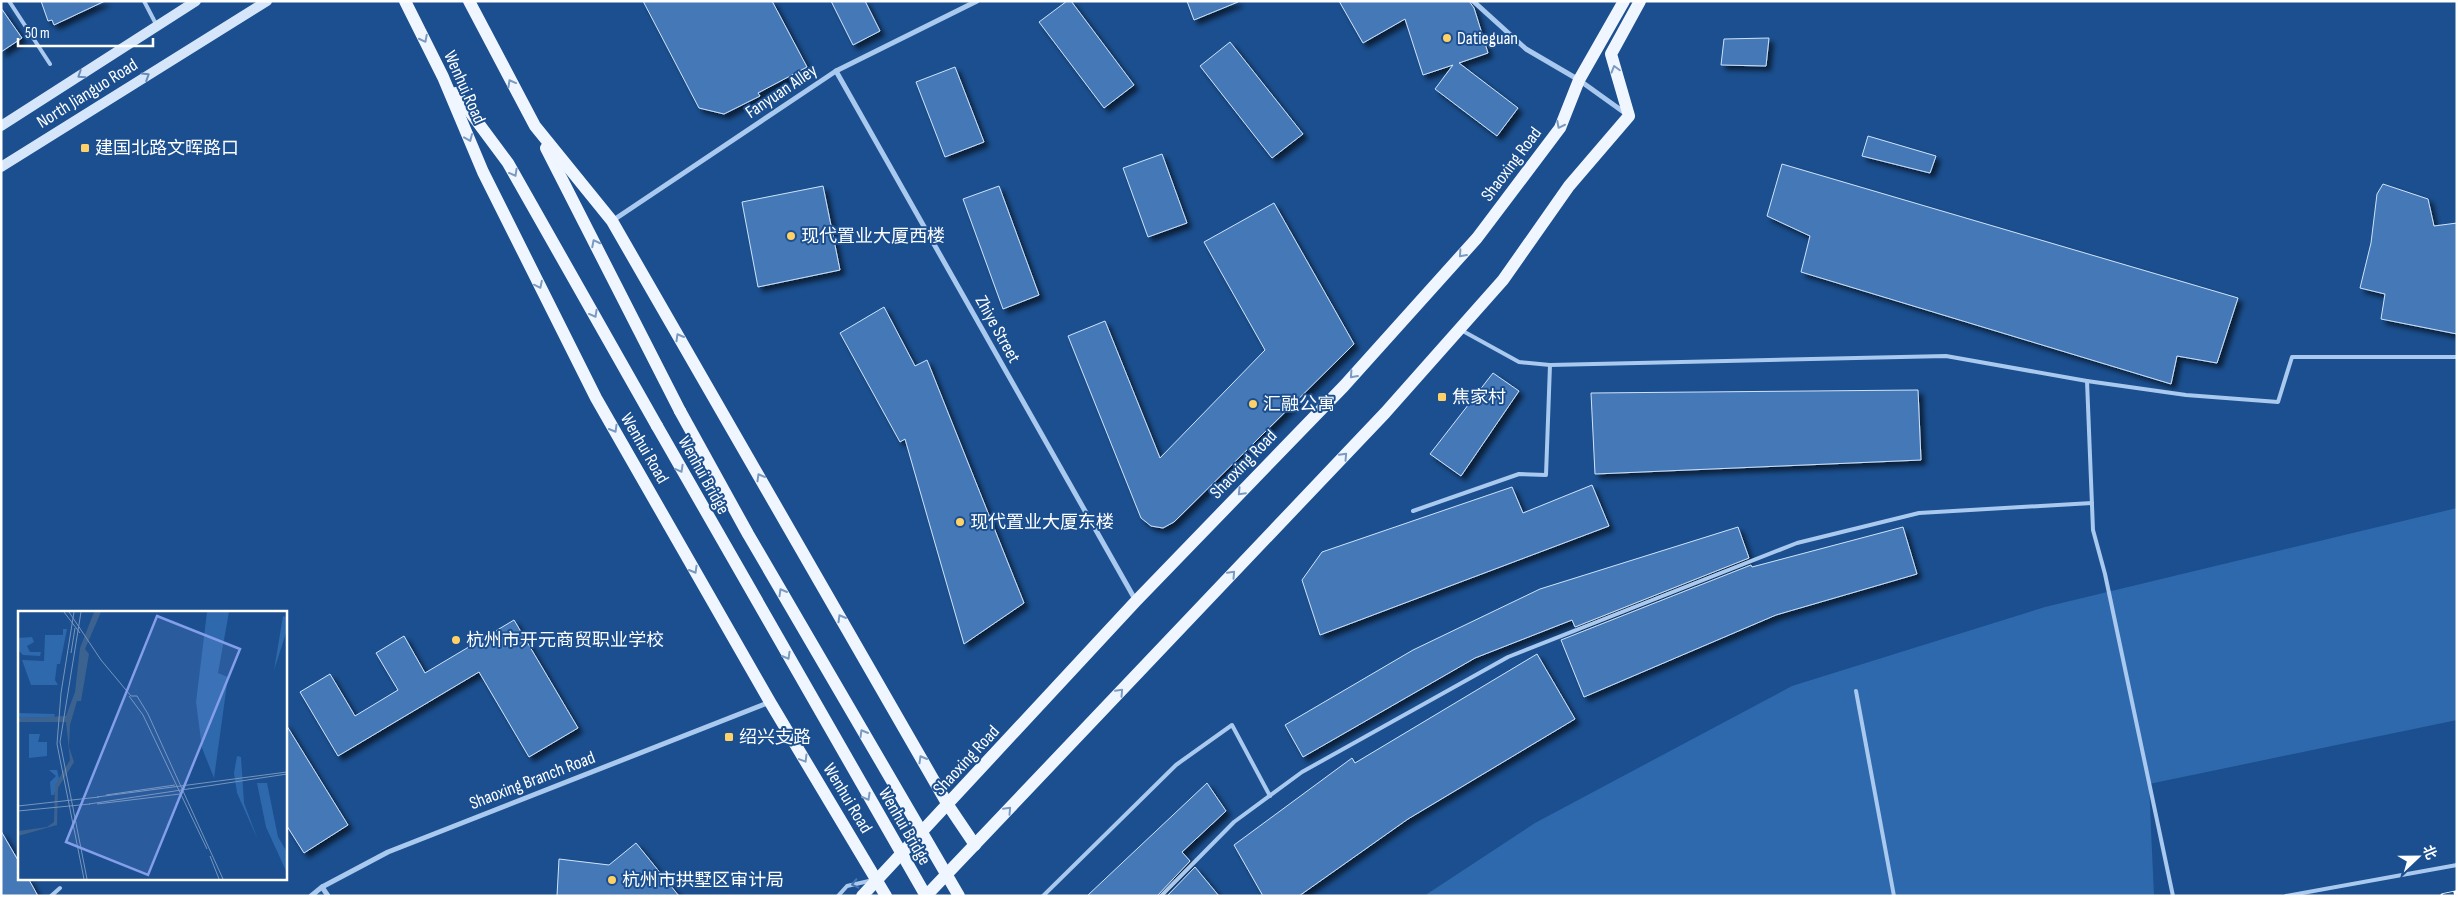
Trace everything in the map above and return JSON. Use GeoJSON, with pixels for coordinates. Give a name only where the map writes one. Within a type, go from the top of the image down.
{"type":"FeatureCollection","features":[{"type":"Feature","properties":{"kind":"main road","name":"North Jianguo Road"},"geometry":{"type":"LineString","coordinates":[[1,126],[196,1]]}},
{"type":"Feature","properties":{"kind":"main road","name":"North Jianguo Road"},"geometry":{"type":"LineString","coordinates":[[1,166],[267,1]]}},
{"type":"Feature","properties":{"kind":"main road","name":"Wenhui Road"},"geometry":{"type":"LineString","coordinates":[[405,1],[444,77],[483,172],[596,398],[770,702],[886,896]]}},
{"type":"Feature","properties":{"kind":"main road"},"geometry":{"type":"LineString","coordinates":[[468,1],[535,126],[612,221],[948,805],[975,845]]}},
{"type":"Feature","properties":{"kind":"main road","name":"Shaoxing Road"},"geometry":{"type":"LineString","coordinates":[[862,896],[1136,601],[1344,386],[1477,238],[1560,128],[1578,80],[1624,1]]}},
{"type":"Feature","properties":{"kind":"main road"},"geometry":{"type":"LineString","coordinates":[[926,896],[1385,413],[1503,280],[1569,186],[1629,116],[1611,54],[1640,1]]}},
{"type":"Feature","properties":{"kind":"main road","name":"Wenhui Bridge"},"geometry":{"type":"LineString","coordinates":[[444,77],[508,163],[926,896]]}},
{"type":"Feature","properties":{"kind":"main road","name":"Wenhui Bridge"},"geometry":{"type":"LineString","coordinates":[[535,126],[680,411],[748,534],[959,896]]}},
{"type":"Feature","properties":{"kind":"street","name":"Fanyuan Alley"},"geometry":{"type":"LineString","coordinates":[[612,221],[836,71],[977,1]]}},
{"type":"Feature","properties":{"kind":"street"},"geometry":{"type":"LineString","coordinates":[[1473,1],[1526,49],[1578,80],[1629,116]]}},
{"type":"Feature","properties":{"kind":"street","name":"Zhiye Street"},"geometry":{"type":"LineString","coordinates":[[836,71],[1136,601]]}},
{"type":"Feature","properties":{"kind":"street","name":"Shaoxing Branch Road"},"geometry":{"type":"LineString","coordinates":[[311,896],[388,852],[770,702]]}},
{"type":"Feature","properties":{"kind":"street"},"geometry":{"type":"LineString","coordinates":[[322,888],[328,896]]}},
{"type":"Feature","properties":{"kind":"lane"},"geometry":{"type":"LineString","coordinates":[[9,1],[50,64]]}},
{"type":"Feature","properties":{"kind":"lane"},"geometry":{"type":"LineString","coordinates":[[144,1],[157,26]]}},
{"type":"Feature","properties":{"kind":"lane"},"geometry":{"type":"LineString","coordinates":[[1459,329],[1519,362],[1550,365],[1946,356],[2087,381],[2186,395],[2278,402],[2292,357],[2457,357]]}},
{"type":"Feature","properties":{"kind":"lane"},"geometry":{"type":"LineString","coordinates":[[1413,511],[1519,474],[1546,475],[1550,365]]}},
{"type":"Feature","properties":{"kind":"lane"},"geometry":{"type":"LineString","coordinates":[[2087,381],[2093,530],[2105,574],[2173,896]]}},
{"type":"Feature","properties":{"kind":"lane"},"geometry":{"type":"LineString","coordinates":[[1161,896],[1234,822],[1302,772],[1508,657],[1797,543],[1919,513],[2092,503]]}},
{"type":"Feature","properties":{"kind":"lane"},"geometry":{"type":"LineString","coordinates":[[1856,690],[1894,896]]}},
{"type":"Feature","properties":{"kind":"lane"},"geometry":{"type":"LineString","coordinates":[[1043,896],[1176,765],[1232,725],[1270,796]]}},
{"type":"Feature","properties":{"kind":"lane"},"geometry":{"type":"LineString","coordinates":[[2286,896],[2457,866]]}},
{"type":"Feature","properties":{"kind":"lane"},"geometry":{"type":"LineString","coordinates":[[838,896],[847,886],[876,880]]}},
{"type":"Feature","properties":{"kind":"lane"},"geometry":{"type":"LineString","coordinates":[[51,896],[60,888]]}},
{"type":"Feature","properties":{"kind":"shaded area"},"geometry":{"type":"Polygon","coordinates":[[[2457,508],[2457,720],[2149,784],[2154,896],[1424,896],[1535,823],[1792,686],[2045,607],[2457,508]]]}},
{"type":"Feature","properties":{"kind":"building"},"geometry":{"type":"Polygon","coordinates":[[[41,1],[105,1],[54,25],[52,20],[48,21],[41,1]]]}},
{"type":"Feature","properties":{"kind":"building"},"geometry":{"type":"Polygon","coordinates":[[[643,1],[772,1],[807,67],[758,93],[760,96],[724,114],[699,108],[643,1]]]}},
{"type":"Feature","properties":{"kind":"building"},"geometry":{"type":"Polygon","coordinates":[[[831,1],[865,1],[880,31],[853,45],[831,1]]]}},
{"type":"Feature","properties":{"kind":"building"},"geometry":{"type":"Polygon","coordinates":[[[1067,1],[1071,1],[1134,85],[1104,108],[1039,22],[1067,1]]]}},
{"type":"Feature","properties":{"kind":"building"},"geometry":{"type":"Polygon","coordinates":[[[1187,1],[1238,1],[1238,2],[1194,20],[1187,1]]]}},
{"type":"Feature","properties":{"kind":"building"},"geometry":{"type":"Polygon","coordinates":[[[1339,1],[1469,1],[1474,8],[1488,53],[1459,63],[1518,108],[1497,136],[1435,89],[1453,65],[1423,75],[1405,19],[1363,43],[1339,1]]]}},
{"type":"Feature","properties":{"kind":"building"},"geometry":{"type":"Polygon","coordinates":[[[1,8],[22,38],[1,52],[1,8]]]}},
{"type":"Feature","properties":{"kind":"building"},"geometry":{"type":"Polygon","coordinates":[[[1769,38],[1766,66],[1721,65],[1724,39],[1769,38]]]}},
{"type":"Feature","properties":{"kind":"building"},"geometry":{"type":"Polygon","coordinates":[[[1230,42],[1303,134],[1272,158],[1200,66],[1230,42]]]}},
{"type":"Feature","properties":{"kind":"building"},"geometry":{"type":"Polygon","coordinates":[[[955,67],[984,142],[945,157],[916,82],[955,67]]]}},
{"type":"Feature","properties":{"kind":"building"},"geometry":{"type":"Polygon","coordinates":[[[1868,136],[1936,156],[1930,173],[1862,156],[1868,136]]]}},
{"type":"Feature","properties":{"kind":"building"},"geometry":{"type":"Polygon","coordinates":[[[1162,154],[1187,223],[1148,237],[1123,168],[1162,154]]]}},
{"type":"Feature","properties":{"kind":"building"},"geometry":{"type":"Polygon","coordinates":[[[1782,164],[2238,298],[2217,363],[2177,356],[2171,384],[1801,272],[1810,236],[1767,216],[1782,164]]]}},
{"type":"Feature","properties":{"kind":"building"},"geometry":{"type":"Polygon","coordinates":[[[2383,184],[2428,199],[2434,226],[2457,223],[2457,334],[2381,319],[2385,294],[2360,288],[2371,243],[2377,194],[2383,184]]]}},
{"type":"Feature","properties":{"kind":"building","name":"现代置业大厦西楼"},"geometry":{"type":"Polygon","coordinates":[[[823,186],[840,270],[758,287],[742,202],[823,186]]]}},
{"type":"Feature","properties":{"kind":"building"},"geometry":{"type":"Polygon","coordinates":[[[999,186],[1039,295],[1003,309],[963,199],[999,186]]]}},
{"type":"Feature","properties":{"kind":"building","name":"汇融公寓"},"geometry":{"type":"Polygon","coordinates":[[[1274,203],[1354,344],[1174,522],[1163,528],[1151,526],[1141,518],[1068,336],[1105,321],[1160,458],[1265,350],[1204,242],[1274,203]]]}},
{"type":"Feature","properties":{"kind":"building","name":"现代置业大厦东楼"},"geometry":{"type":"Polygon","coordinates":[[[884,307],[915,366],[927,360],[1024,603],[964,644],[905,439],[900,442],[840,333],[884,307]]]}},
{"type":"Feature","properties":{"kind":"building"},"geometry":{"type":"Polygon","coordinates":[[[1493,373],[1519,391],[1461,476],[1430,454],[1493,373]]]}},
{"type":"Feature","properties":{"kind":"building"},"geometry":{"type":"Polygon","coordinates":[[[1918,390],[1921,460],[1595,474],[1591,393],[1918,390]]]}},
{"type":"Feature","properties":{"kind":"building"},"geometry":{"type":"Polygon","coordinates":[[[1592,485],[1609,526],[1320,635],[1302,580],[1322,552],[1512,487],[1523,513],[1592,485]]]}},
{"type":"Feature","properties":{"kind":"building"},"geometry":{"type":"Polygon","coordinates":[[[1738,527],[1749,558],[1575,627],[1572,620],[1475,658],[1303,757],[1285,725],[1413,650],[1540,589],[1738,527]]]}},
{"type":"Feature","properties":{"kind":"building"},"geometry":{"type":"Polygon","coordinates":[[[1903,527],[1917,574],[1776,615],[1584,697],[1561,640],[1751,565],[1752,567],[1903,527]]]}},
{"type":"Feature","properties":{"kind":"building"},"geometry":{"type":"Polygon","coordinates":[[[514,620],[578,728],[529,757],[479,672],[338,756],[300,692],[330,674],[355,716],[398,690],[376,653],[404,636],[425,673],[514,620]]]}},
{"type":"Feature","properties":{"kind":"building"},"geometry":{"type":"Polygon","coordinates":[[[1537,654],[1575,719],[1408,819],[1299,896],[1263,896],[1234,845],[1352,758],[1355,763],[1537,654]]]}},
{"type":"Feature","properties":{"kind":"building"},"geometry":{"type":"Polygon","coordinates":[[[286,725],[348,825],[304,853],[286,825],[286,725]]]}},
{"type":"Feature","properties":{"kind":"building"},"geometry":{"type":"Polygon","coordinates":[[[1207,783],[1226,811],[1182,852],[1190,861],[1157,896],[1087,896],[1207,783]]]}},
{"type":"Feature","properties":{"kind":"building"},"geometry":{"type":"Polygon","coordinates":[[[1,831],[18,860],[18,880],[29,880],[38,896],[1,896],[1,831]]]}},
{"type":"Feature","properties":{"kind":"building","name":"杭州市拱墅区审计局"},"geometry":{"type":"Polygon","coordinates":[[[636,843],[679,896],[557,896],[559,859],[609,865],[636,843]]]}},
{"type":"Feature","properties":{"kind":"building"},"geometry":{"type":"Polygon","coordinates":[[[1195,867],[1219,896],[1167,896],[1195,867]]]}},
{"type":"Feature","properties":{"kind":"railway"},"geometry":{"type":"LineString","coordinates":[[2443,896],[2457,893]]}},
{"type":"Feature","properties":{"kind":"place","name":"Datieguan"},"geometry":{"type":"Point","coordinates":[1447,38]}},
{"type":"Feature","properties":{"kind":"place","name":"建国北路文晖路口"},"geometry":{"type":"Point","coordinates":[85,148]}},
{"type":"Feature","properties":{"kind":"place","name":"现代置业大厦西楼"},"geometry":{"type":"Point","coordinates":[791,236]}},
{"type":"Feature","properties":{"kind":"place","name":"焦家村"},"geometry":{"type":"Point","coordinates":[1442,397]}},
{"type":"Feature","properties":{"kind":"place","name":"汇融公寓"},"geometry":{"type":"Point","coordinates":[1253,404]}},
{"type":"Feature","properties":{"kind":"place","name":"现代置业大厦东楼"},"geometry":{"type":"Point","coordinates":[960,522]}},
{"type":"Feature","properties":{"kind":"place","name":"杭州市开元商贸职业学校"},"geometry":{"type":"Point","coordinates":[456,640]}},
{"type":"Feature","properties":{"kind":"place","name":"绍兴支路"},"geometry":{"type":"Point","coordinates":[729,737]}},
{"type":"Feature","properties":{"kind":"place","name":"杭州市拱墅区审计局"},"geometry":{"type":"Point","coordinates":[612,880]}}]}
